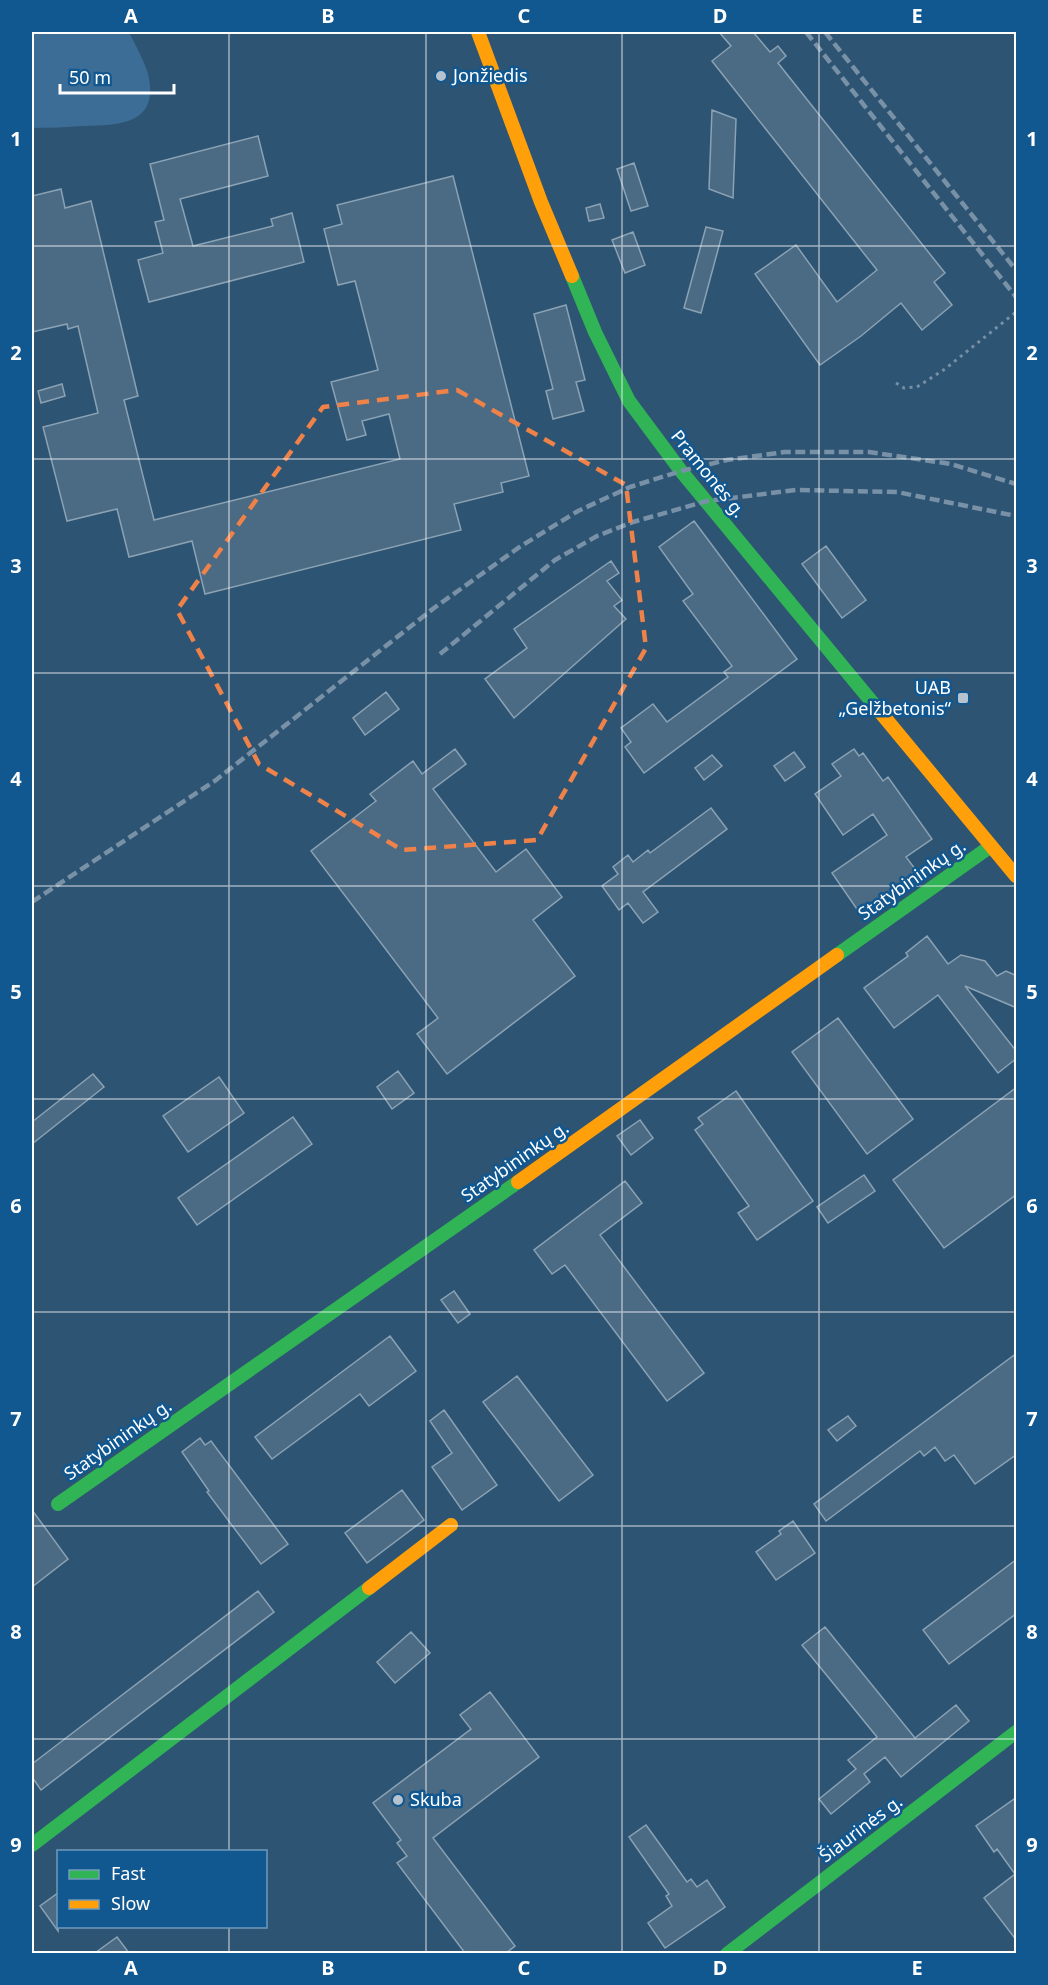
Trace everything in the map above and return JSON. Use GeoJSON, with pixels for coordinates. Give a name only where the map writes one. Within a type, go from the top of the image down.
{"type":"FeatureCollection","features":[{"type":"Feature","properties":{"kind":"street","name":"Pramonės g."},"geometry":{"type":"LineString","coordinates":[[478,32],[576,287],[629,401],[681,471],[1017,876]]}},
{"type":"Feature","properties":{"kind":"street","name":"Statybininkų g."},"geometry":{"type":"LineString","coordinates":[[58,1504],[408,1260],[991,846]]}},
{"type":"Feature","properties":{"kind":"street"},"geometry":{"type":"LineString","coordinates":[[32,1845],[451,1525]]}},
{"type":"Feature","properties":{"kind":"street","name":"Šiaurinės g."},"geometry":{"type":"LineString","coordinates":[[727,1953],[1017,1732]]}},
{"type":"Feature","properties":{"kind":"path"},"geometry":{"type":"LineString","coordinates":[[896,383],[904,388],[917,387],[945,369],[1017,312]]}},
{"type":"Feature","properties":{"kind":"highlighted area"},"geometry":{"type":"Polygon","coordinates":[[[457,390],[626,485],[646,648],[537,840],[402,850],[259,764],[177,610],[323,407],[457,390]]]}},
{"type":"Feature","properties":{"kind":"water"},"geometry":{"type":"Polygon","coordinates":[[[32,32],[129,32],[148,74],[150,91],[148,104],[142,113],[134,119],[110,125],[32,128],[32,32]]]}},
{"type":"Feature","properties":{"kind":"building"},"geometry":{"type":"Polygon","coordinates":[[[719,32],[753,32],[770,52],[778,46],[786,56],[778,63],[945,273],[934,282],[952,305],[922,330],[901,303],[861,336],[820,365],[755,274],[796,245],[837,302],[877,270],[712,61],[731,46],[719,32]]]}},
{"type":"Feature","properties":{"kind":"building"},"geometry":{"type":"Polygon","coordinates":[[[712,110],[736,119],[733,198],[709,189],[712,110]]]}},
{"type":"Feature","properties":{"kind":"building"},"geometry":{"type":"Polygon","coordinates":[[[258,136],[268,176],[180,199],[193,246],[273,226],[271,219],[292,213],[304,262],[149,302],[138,260],[163,253],[155,222],[164,220],[150,164],[258,136]]]}},
{"type":"Feature","properties":{"kind":"building"},"geometry":{"type":"Polygon","coordinates":[[[634,163],[648,206],[631,211],[617,169],[634,163]]]}},
{"type":"Feature","properties":{"kind":"building"},"geometry":{"type":"Polygon","coordinates":[[[453,176],[529,476],[501,483],[503,492],[454,504],[461,530],[205,594],[192,541],[129,557],[117,509],[67,521],[43,427],[98,413],[78,326],[68,329],[67,324],[32,332],[32,196],[61,189],[65,208],[91,201],[138,396],[124,400],[154,520],[400,459],[389,414],[362,421],[366,435],[347,440],[331,382],[378,370],[355,281],[338,285],[324,229],[342,224],[337,205],[453,176]]]}},
{"type":"Feature","properties":{"kind":"building"},"geometry":{"type":"Polygon","coordinates":[[[600,204],[604,218],[589,221],[586,208],[600,204]]]}},
{"type":"Feature","properties":{"kind":"building"},"geometry":{"type":"Polygon","coordinates":[[[706,227],[723,231],[701,313],[684,308],[706,227]]]}},
{"type":"Feature","properties":{"kind":"building"},"geometry":{"type":"Polygon","coordinates":[[[633,232],[645,265],[625,273],[612,240],[633,232]]]}},
{"type":"Feature","properties":{"kind":"building"},"geometry":{"type":"Polygon","coordinates":[[[566,305],[585,380],[576,382],[584,411],[553,419],[546,391],[553,389],[534,314],[566,305]]]}},
{"type":"Feature","properties":{"kind":"building"},"geometry":{"type":"Polygon","coordinates":[[[62,384],[65,396],[41,403],[38,391],[62,384]]]}},
{"type":"Feature","properties":{"kind":"building"},"geometry":{"type":"Polygon","coordinates":[[[694,521],[797,659],[644,773],[625,747],[631,742],[621,728],[653,704],[667,722],[728,677],[724,672],[732,666],[683,601],[693,594],[659,547],[694,521]]]}},
{"type":"Feature","properties":{"kind":"building"},"geometry":{"type":"Polygon","coordinates":[[[826,546],[866,600],[842,618],[802,564],[826,546]]]}},
{"type":"Feature","properties":{"kind":"building"},"geometry":{"type":"Polygon","coordinates":[[[611,561],[619,573],[607,581],[622,600],[614,606],[626,619],[514,718],[485,679],[527,648],[514,629],[611,561]]]}},
{"type":"Feature","properties":{"kind":"building"},"geometry":{"type":"Polygon","coordinates":[[[386,692],[399,709],[365,735],[353,718],[386,692]]]}},
{"type":"Feature","properties":{"kind":"building"},"geometry":{"type":"Polygon","coordinates":[[[455,749],[466,764],[433,789],[496,872],[526,849],[562,897],[533,920],[575,976],[447,1074],[417,1034],[438,1018],[311,851],[376,801],[370,794],[413,761],[422,774],[455,749]]]}},
{"type":"Feature","properties":{"kind":"building"},"geometry":{"type":"Polygon","coordinates":[[[854,749],[859,756],[863,753],[883,781],[888,777],[932,839],[906,857],[919,874],[861,915],[832,873],[887,835],[873,814],[843,835],[815,794],[841,776],[832,764],[854,749]]]}},
{"type":"Feature","properties":{"kind":"building"},"geometry":{"type":"Polygon","coordinates":[[[794,752],[805,767],[785,781],[774,766],[794,752]]]}},
{"type":"Feature","properties":{"kind":"building"},"geometry":{"type":"Polygon","coordinates":[[[712,755],[722,766],[704,780],[695,768],[712,755]]]}},
{"type":"Feature","properties":{"kind":"building"},"geometry":{"type":"Polygon","coordinates":[[[711,808],[727,829],[643,892],[658,912],[643,923],[628,903],[619,910],[602,886],[618,874],[613,867],[628,855],[633,862],[648,850],[650,853],[711,808]]]}},
{"type":"Feature","properties":{"kind":"building"},"geometry":{"type":"Polygon","coordinates":[[[927,936],[948,964],[961,955],[985,961],[997,976],[1006,971],[1017,976],[1017,1008],[965,986],[1017,1052],[1017,1058],[998,1073],[938,995],[894,1028],[864,988],[908,956],[906,953],[927,936]]]}},
{"type":"Feature","properties":{"kind":"building"},"geometry":{"type":"Polygon","coordinates":[[[838,1018],[913,1119],[867,1154],[792,1052],[838,1018]]]}},
{"type":"Feature","properties":{"kind":"building"},"geometry":{"type":"Polygon","coordinates":[[[398,1071],[414,1093],[392,1109],[377,1087],[398,1071]]]}},
{"type":"Feature","properties":{"kind":"building"},"geometry":{"type":"Polygon","coordinates":[[[93,1074],[104,1087],[32,1144],[32,1122],[93,1074]]]}},
{"type":"Feature","properties":{"kind":"building"},"geometry":{"type":"Polygon","coordinates":[[[219,1077],[244,1113],[188,1152],[163,1116],[219,1077]]]}},
{"type":"Feature","properties":{"kind":"building"},"geometry":{"type":"Polygon","coordinates":[[[1017,1087],[1017,1194],[944,1248],[893,1180],[1017,1087]]]}},
{"type":"Feature","properties":{"kind":"building"},"geometry":{"type":"Polygon","coordinates":[[[736,1091],[813,1201],[757,1240],[738,1213],[749,1206],[695,1130],[703,1124],[698,1118],[736,1091]]]}},
{"type":"Feature","properties":{"kind":"building"},"geometry":{"type":"Polygon","coordinates":[[[293,1117],[312,1144],[197,1225],[178,1198],[293,1117]]]}},
{"type":"Feature","properties":{"kind":"building"},"geometry":{"type":"Polygon","coordinates":[[[640,1120],[653,1138],[631,1155],[617,1136],[640,1120]]]}},
{"type":"Feature","properties":{"kind":"building"},"geometry":{"type":"Polygon","coordinates":[[[864,1175],[875,1191],[828,1223],[817,1207],[864,1175]]]}},
{"type":"Feature","properties":{"kind":"building"},"geometry":{"type":"Polygon","coordinates":[[[625,1181],[642,1203],[600,1235],[704,1373],[667,1401],[565,1265],[552,1274],[534,1250],[625,1181]]]}},
{"type":"Feature","properties":{"kind":"building"},"geometry":{"type":"Polygon","coordinates":[[[454,1291],[470,1314],[458,1323],[441,1300],[454,1291]]]}},
{"type":"Feature","properties":{"kind":"building"},"geometry":{"type":"Polygon","coordinates":[[[390,1336],[416,1371],[369,1406],[360,1394],[272,1459],[255,1437],[390,1336]]]}},
{"type":"Feature","properties":{"kind":"building"},"geometry":{"type":"Polygon","coordinates":[[[1017,1353],[1017,1454],[975,1484],[954,1455],[945,1461],[935,1447],[924,1456],[920,1451],[826,1521],[814,1504],[1017,1353]]]}},
{"type":"Feature","properties":{"kind":"building"},"geometry":{"type":"Polygon","coordinates":[[[517,1376],[593,1475],[559,1501],[483,1402],[517,1376]]]}},
{"type":"Feature","properties":{"kind":"building"},"geometry":{"type":"Polygon","coordinates":[[[444,1410],[497,1485],[462,1510],[432,1467],[452,1453],[430,1421],[444,1410]]]}},
{"type":"Feature","properties":{"kind":"building"},"geometry":{"type":"Polygon","coordinates":[[[848,1416],[856,1426],[837,1441],[828,1430],[848,1416]]]}},
{"type":"Feature","properties":{"kind":"building"},"geometry":{"type":"Polygon","coordinates":[[[200,1438],[205,1445],[211,1441],[288,1544],[261,1564],[207,1492],[209,1491],[182,1452],[200,1438]]]}},
{"type":"Feature","properties":{"kind":"building"},"geometry":{"type":"Polygon","coordinates":[[[402,1490],[424,1520],[367,1563],[345,1533],[402,1490]]]}},
{"type":"Feature","properties":{"kind":"building"},"geometry":{"type":"Polygon","coordinates":[[[32,1510],[68,1559],[32,1587],[32,1510]]]}},
{"type":"Feature","properties":{"kind":"building"},"geometry":{"type":"Polygon","coordinates":[[[793,1521],[815,1553],[776,1580],[756,1552],[781,1534],[779,1531],[793,1521]]]}},
{"type":"Feature","properties":{"kind":"building"},"geometry":{"type":"Polygon","coordinates":[[[1017,1559],[1017,1613],[949,1664],[923,1630],[1017,1559]]]}},
{"type":"Feature","properties":{"kind":"building"},"geometry":{"type":"Polygon","coordinates":[[[258,1591],[274,1612],[41,1790],[32,1777],[32,1764],[258,1591]]]}},
{"type":"Feature","properties":{"kind":"building"},"geometry":{"type":"Polygon","coordinates":[[[825,1627],[915,1738],[956,1705],[969,1721],[901,1777],[885,1757],[864,1774],[870,1782],[831,1814],[819,1799],[856,1769],[848,1760],[877,1737],[802,1645],[825,1627]]]}},
{"type":"Feature","properties":{"kind":"building"},"geometry":{"type":"Polygon","coordinates":[[[411,1632],[430,1653],[395,1683],[377,1662],[411,1632]]]}},
{"type":"Feature","properties":{"kind":"building"},"geometry":{"type":"Polygon","coordinates":[[[490,1692],[539,1757],[433,1838],[515,1946],[506,1953],[465,1953],[397,1863],[407,1856],[397,1843],[401,1840],[373,1803],[471,1729],[460,1715],[490,1692]]]}},
{"type":"Feature","properties":{"kind":"building"},"geometry":{"type":"Polygon","coordinates":[[[1017,1797],[1017,1941],[984,1898],[1015,1874],[997,1849],[994,1852],[976,1826],[1017,1797]]]}},
{"type":"Feature","properties":{"kind":"building"},"geometry":{"type":"Polygon","coordinates":[[[646,1825],[687,1882],[691,1879],[697,1887],[707,1880],[725,1907],[665,1948],[648,1923],[672,1906],[666,1896],[669,1894],[629,1837],[646,1825]]]}},
{"type":"Feature","properties":{"kind":"building"},"geometry":{"type":"Polygon","coordinates":[[[57,1894],[58,1931],[40,1906],[57,1894]]]}},
{"type":"Feature","properties":{"kind":"building"},"geometry":{"type":"Polygon","coordinates":[[[117,1937],[129,1953],[95,1953],[117,1937]]]}},
{"type":"Feature","properties":{"kind":"railway"},"geometry":{"type":"LineString","coordinates":[[806,32],[1016,297]]}},
{"type":"Feature","properties":{"kind":"railway"},"geometry":{"type":"LineString","coordinates":[[825,32],[1016,270]]}},
{"type":"Feature","properties":{"kind":"railway"},"geometry":{"type":"LineString","coordinates":[[32,902],[216,780],[434,608],[521,546],[578,511],[630,487],[727,460],[785,452],[869,452],[951,464],[1016,484]]}},
{"type":"Feature","properties":{"kind":"railway"},"geometry":{"type":"LineString","coordinates":[[440,654],[555,560],[597,536],[633,522],[707,501],[796,490],[897,492],[1016,516]]}},
{"type":"Feature","properties":{"kind":"traffic: fast"},"geometry":{"type":"LineString","coordinates":[[572,276],[595,332],[629,401],[681,471],[881,713]]}},
{"type":"Feature","properties":{"kind":"traffic: fast"},"geometry":{"type":"LineString","coordinates":[[837,955],[991,846]]}},
{"type":"Feature","properties":{"kind":"traffic: fast"},"geometry":{"type":"LineString","coordinates":[[58,1504],[518,1182]]}},
{"type":"Feature","properties":{"kind":"traffic: fast"},"geometry":{"type":"LineString","coordinates":[[32,1845],[369,1588]]}},
{"type":"Feature","properties":{"kind":"traffic: fast"},"geometry":{"type":"LineString","coordinates":[[727,1954],[1016,1732]]}},
{"type":"Feature","properties":{"kind":"traffic: slow"},"geometry":{"type":"LineString","coordinates":[[478,32],[541,202],[572,276]]}},
{"type":"Feature","properties":{"kind":"traffic: slow"},"geometry":{"type":"LineString","coordinates":[[881,713],[1016,876]]}},
{"type":"Feature","properties":{"kind":"traffic: slow"},"geometry":{"type":"LineString","coordinates":[[518,1182],[837,955]]}},
{"type":"Feature","properties":{"kind":"traffic: slow"},"geometry":{"type":"LineString","coordinates":[[369,1588],[451,1525]]}},
{"type":"Feature","properties":{"kind":"place","name":"Jonžiedis"},"geometry":{"type":"Point","coordinates":[441,76]}},
{"type":"Feature","properties":{"kind":"place","name":"UAB „Gelžbetonis“"},"geometry":{"type":"Point","coordinates":[963,698]}},
{"type":"Feature","properties":{"kind":"place","name":"Skuba"},"geometry":{"type":"Point","coordinates":[398,1800]}}]}
